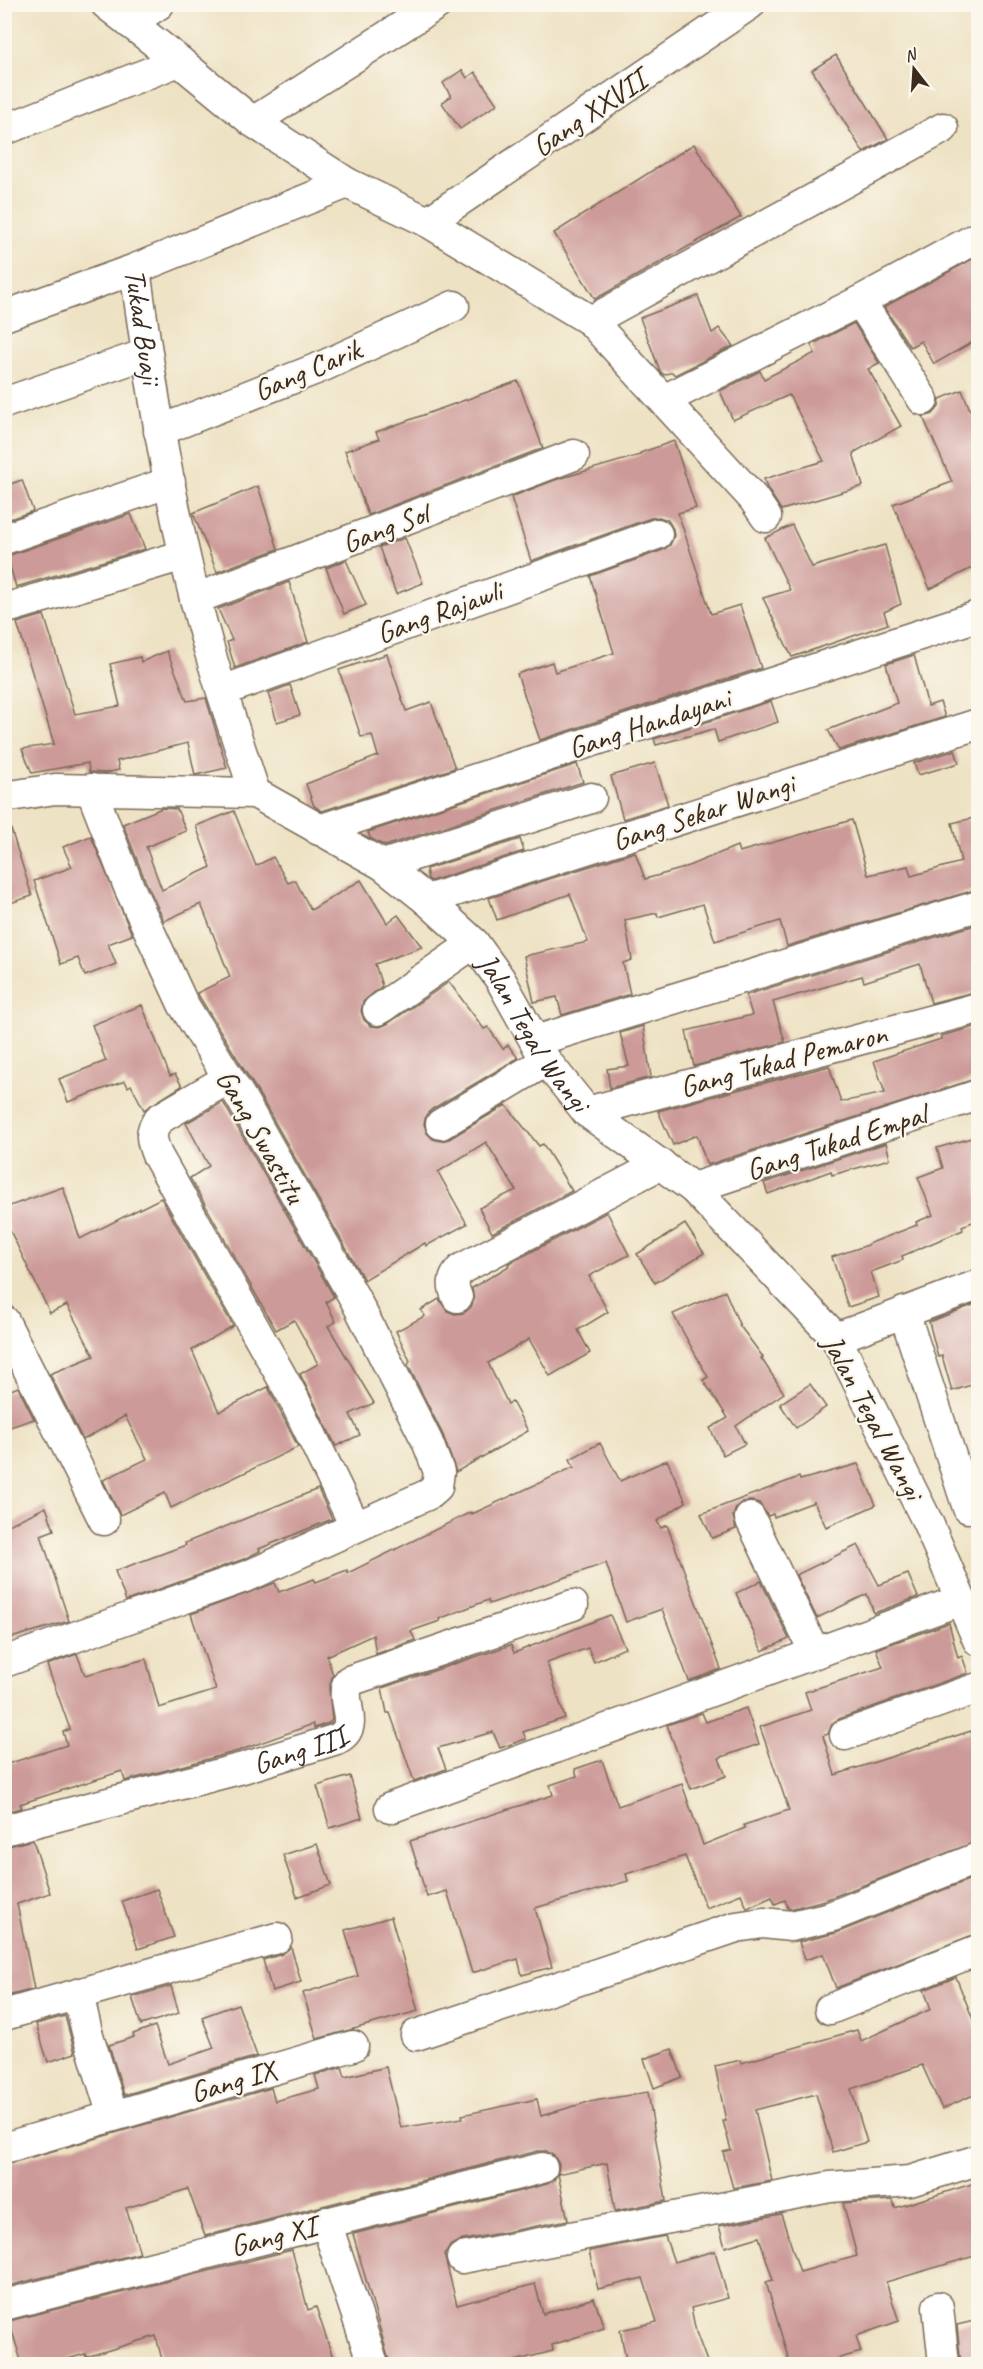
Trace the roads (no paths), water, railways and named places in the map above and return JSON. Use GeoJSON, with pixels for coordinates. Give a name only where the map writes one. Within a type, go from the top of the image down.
{"type":"FeatureCollection","features":[{"type":"Feature","properties":{"kind":"street"},"geometry":{"type":"LineString","coordinates":[[106,4],[253,122],[347,183],[428,222],[591,321],[753,498],[766,517]]}},
{"type":"Feature","properties":{"kind":"street"},"geometry":{"type":"LineString","coordinates":[[130,23],[159,4]]}},
{"type":"Feature","properties":{"kind":"street"},"geometry":{"type":"LineString","coordinates":[[253,122],[437,4]]}},
{"type":"Feature","properties":{"kind":"street","name":"Gang XXVII"},"geometry":{"type":"LineString","coordinates":[[428,222],[750,4]]}},
{"type":"Feature","properties":{"kind":"street"},"geometry":{"type":"LineString","coordinates":[[4,130],[179,61]]}},
{"type":"Feature","properties":{"kind":"street"},"geometry":{"type":"LineString","coordinates":[[591,321],[942,128]]}},
{"type":"Feature","properties":{"kind":"street","name":"Tukad Buaji"},"geometry":{"type":"LineString","coordinates":[[255,793],[222,691],[184,555],[159,430],[135,269],[347,183]]}},
{"type":"Feature","properties":{"kind":"street"},"geometry":{"type":"LineString","coordinates":[[664,400],[860,301],[978,237]]}},
{"type":"Feature","properties":{"kind":"street"},"geometry":{"type":"LineString","coordinates":[[4,316],[135,269]]}},
{"type":"Feature","properties":{"kind":"street"},"geometry":{"type":"LineString","coordinates":[[860,301],[923,400]]}},
{"type":"Feature","properties":{"kind":"street","name":"Gang Carik"},"geometry":{"type":"LineString","coordinates":[[159,430],[321,367],[454,306]]}},
{"type":"Feature","properties":{"kind":"street"},"geometry":{"type":"LineString","coordinates":[[4,403],[146,354]]}},
{"type":"Feature","properties":{"kind":"street","name":"Gang Sol"},"geometry":{"type":"LineString","coordinates":[[195,599],[454,502],[574,454]]}},
{"type":"Feature","properties":{"kind":"street"},"geometry":{"type":"LineString","coordinates":[[4,539],[170,482]]}},
{"type":"Feature","properties":{"kind":"street","name":"Gang Rajawli"},"geometry":{"type":"LineString","coordinates":[[222,691],[657,534]]}},
{"type":"Feature","properties":{"kind":"street"},"geometry":{"type":"LineString","coordinates":[[4,609],[184,555]]}},
{"type":"Feature","properties":{"kind":"street","name":"Gang Handayani"},"geometry":{"type":"LineString","coordinates":[[319,830],[978,616]]}},
{"type":"Feature","properties":{"kind":"street","name":"Gang Sekar Wangi"},"geometry":{"type":"LineString","coordinates":[[427,900],[978,724]]}},
{"type":"Feature","properties":{"kind":"street","name":"Jalan Tegal Wangi"},"geometry":{"type":"LineString","coordinates":[[4,797],[55,789],[255,793],[383,865],[427,900],[474,943],[500,979],[541,1051],[587,1112],[693,1188],[836,1338],[928,1523],[978,1640]]}},
{"type":"Feature","properties":{"kind":"street","name":"Gang Swastitu"},"geometry":{"type":"LineString","coordinates":[[91,789],[129,887],[183,1004],[229,1078],[355,1299],[427,1441],[439,1472],[437,1487],[429,1494],[355,1526]]}},
{"type":"Feature","properties":{"kind":"street"},"geometry":{"type":"LineString","coordinates":[[383,865],[591,798]]}},
{"type":"Feature","properties":{"kind":"street"},"geometry":{"type":"LineString","coordinates":[[441,1124],[541,1051],[978,906]]}},
{"type":"Feature","properties":{"kind":"street"},"geometry":{"type":"LineString","coordinates":[[378,1010],[474,943]]}},
{"type":"Feature","properties":{"kind":"street","name":"Gang Tukad Pemaron"},"geometry":{"type":"LineString","coordinates":[[587,1112],[978,1008]]}},
{"type":"Feature","properties":{"kind":"street"},"geometry":{"type":"LineString","coordinates":[[4,1662],[250,1575],[355,1526],[293,1397],[157,1155],[151,1140],[152,1128],[159,1119],[229,1078]]}},
{"type":"Feature","properties":{"kind":"street","name":"Gang Tukad Empal"},"geometry":{"type":"LineString","coordinates":[[693,1188],[978,1095]]}},
{"type":"Feature","properties":{"kind":"street"},"geometry":{"type":"LineString","coordinates":[[457,1297],[453,1282],[461,1269],[661,1164]]}},
{"type":"Feature","properties":{"kind":"street"},"geometry":{"type":"LineString","coordinates":[[836,1338],[978,1285]]}},
{"type":"Feature","properties":{"kind":"street"},"geometry":{"type":"LineString","coordinates":[[904,1312],[973,1506],[928,1523]]}},
{"type":"Feature","properties":{"kind":"street"},"geometry":{"type":"LineString","coordinates":[[4,1321],[104,1520]]}},
{"type":"Feature","properties":{"kind":"street"},"geometry":{"type":"LineString","coordinates":[[750,1518],[815,1653]]}},
{"type":"Feature","properties":{"kind":"street"},"geometry":{"type":"LineString","coordinates":[[390,1808],[961,1600]]}},
{"type":"Feature","properties":{"kind":"street","name":"Gang III"},"geometry":{"type":"LineString","coordinates":[[4,1830],[243,1768],[337,1739],[348,1731],[350,1722],[346,1695],[346,1686],[349,1681],[573,1605]]}},
{"type":"Feature","properties":{"kind":"street"},"geometry":{"type":"LineString","coordinates":[[845,1735],[978,1688]]}},
{"type":"Feature","properties":{"kind":"street"},"geometry":{"type":"LineString","coordinates":[[416,2036],[736,1928],[763,1923],[791,1926],[830,1917],[978,1858]]}},
{"type":"Feature","properties":{"kind":"street"},"geometry":{"type":"LineString","coordinates":[[4,2015],[277,1938]]}},
{"type":"Feature","properties":{"kind":"street"},"geometry":{"type":"LineString","coordinates":[[830,2009],[978,1950]]}},
{"type":"Feature","properties":{"kind":"street"},"geometry":{"type":"LineString","coordinates":[[78,1994],[87,2032],[113,2116]]}},
{"type":"Feature","properties":{"kind":"street","name":"Gang IX"},"geometry":{"type":"LineString","coordinates":[[4,2148],[353,2046]]}},
{"type":"Feature","properties":{"kind":"street"},"geometry":{"type":"LineString","coordinates":[[462,2259],[830,2187],[910,2181],[978,2160]]}},
{"type":"Feature","properties":{"kind":"street","name":"Gang XI"},"geometry":{"type":"LineString","coordinates":[[4,2305],[542,2168]]}},
{"type":"Feature","properties":{"kind":"street"},"geometry":{"type":"LineString","coordinates":[[326,2222],[373,2364]]}},
{"type":"Feature","properties":{"kind":"street"},"geometry":{"type":"LineString","coordinates":[[938,2307],[944,2364]]}}]}
